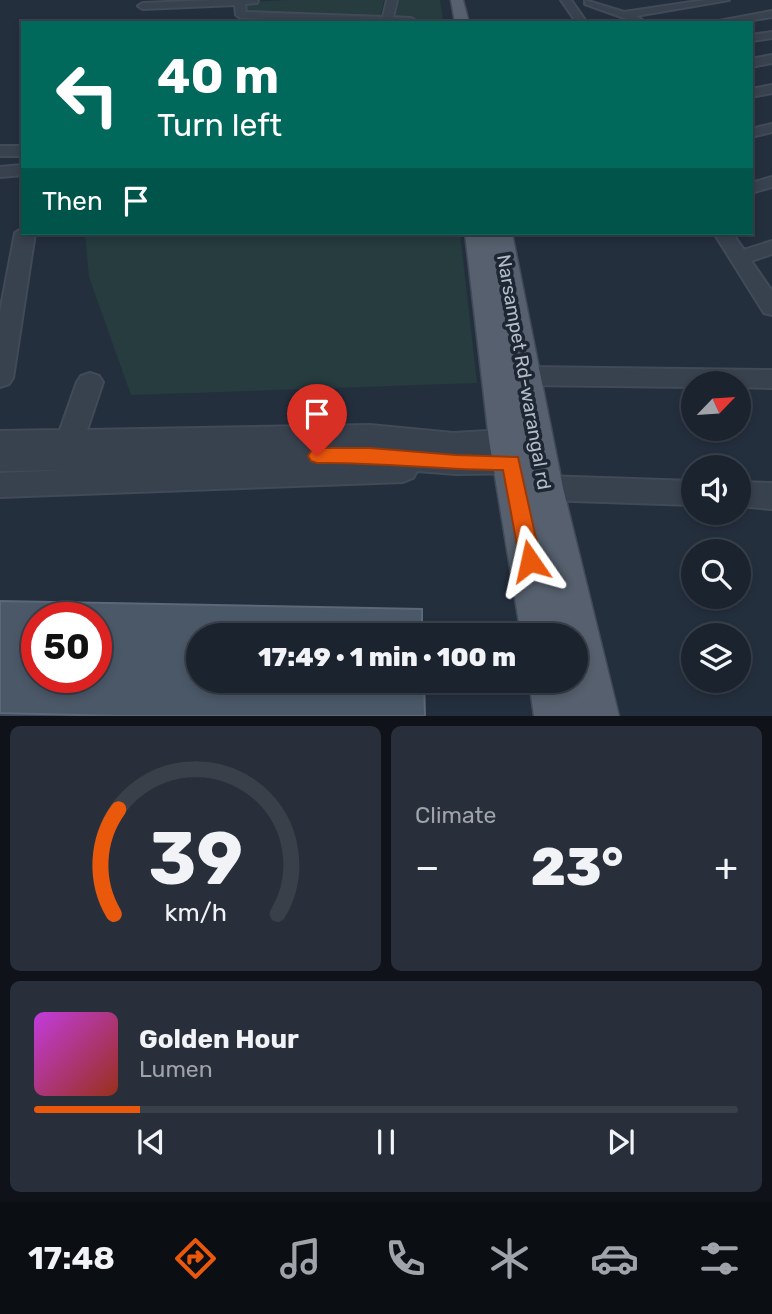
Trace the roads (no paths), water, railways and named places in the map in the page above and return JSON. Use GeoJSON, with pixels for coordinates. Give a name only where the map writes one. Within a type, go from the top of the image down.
{"type":"FeatureCollection","features":[{"type":"Feature","properties":{"kind":"main road"},"geometry":{"type":"LineString","coordinates":[[445,0],[449,21]]}},
{"type":"Feature","properties":{"kind":"main road"},"geometry":{"type":"LineString","coordinates":[[457,0],[461,21]]}},
{"type":"Feature","properties":{"kind":"main road","name":"Narsampet Rd-warangal rd"},"geometry":{"type":"LineString","coordinates":[[477,235],[528,458],[594,716]]}},
{"type":"Feature","properties":{"kind":"main road","name":"Narsampet Rd-warangal rd"},"geometry":{"type":"LineString","coordinates":[[500,235],[526,379],[528,458],[543,623]]}},
{"type":"Feature","properties":{"kind":"main road"},"geometry":{"type":"LineString","coordinates":[[555,693],[559,716]]}},
{"type":"Feature","properties":{"kind":"street"},"geometry":{"type":"LineString","coordinates":[[214,15],[141,11],[144,3],[265,0]]}},
{"type":"Feature","properties":{"kind":"street"},"geometry":{"type":"LineString","coordinates":[[387,20],[392,0]]}},
{"type":"Feature","properties":{"kind":"street"},"geometry":{"type":"LineString","coordinates":[[572,1],[601,0]]}},
{"type":"Feature","properties":{"kind":"street"},"geometry":{"type":"LineString","coordinates":[[623,15],[724,0]]}},
{"type":"Feature","properties":{"kind":"street"},"geometry":{"type":"LineString","coordinates":[[240,1],[241,15]]}},
{"type":"Feature","properties":{"kind":"street"},"geometry":{"type":"LineString","coordinates":[[572,1],[581,21]]}},
{"type":"Feature","properties":{"kind":"street"},"geometry":{"type":"LineString","coordinates":[[572,1],[589,21]]}},
{"type":"Feature","properties":{"kind":"street"},"geometry":{"type":"LineString","coordinates":[[588,2],[639,21]]}},
{"type":"Feature","properties":{"kind":"street"},"geometry":{"type":"LineString","coordinates":[[228,15],[411,21]]}},
{"type":"Feature","properties":{"kind":"street"},"geometry":{"type":"LineString","coordinates":[[728,21],[772,15]]}},
{"type":"Feature","properties":{"kind":"street"},"geometry":{"type":"LineString","coordinates":[[738,21],[772,15]]}},
{"type":"Feature","properties":{"kind":"street"},"geometry":{"type":"LineString","coordinates":[[753,38],[772,35]]}},
{"type":"Feature","properties":{"kind":"street"},"geometry":{"type":"LineString","coordinates":[[753,63],[772,59]]}},
{"type":"Feature","properties":{"kind":"street"},"geometry":{"type":"LineString","coordinates":[[753,93],[772,89]]}},
{"type":"Feature","properties":{"kind":"street"},"geometry":{"type":"LineString","coordinates":[[753,130],[772,126]]}},
{"type":"Feature","properties":{"kind":"street"},"geometry":{"type":"LineString","coordinates":[[0,151],[21,151]]}},
{"type":"Feature","properties":{"kind":"street"},"geometry":{"type":"LineString","coordinates":[[0,172],[21,170]]}},
{"type":"Feature","properties":{"kind":"street"},"geometry":{"type":"LineString","coordinates":[[753,187],[772,182]]}},
{"type":"Feature","properties":{"kind":"street"},"geometry":{"type":"LineString","coordinates":[[0,378],[25,235]]}},
{"type":"Feature","properties":{"kind":"street"},"geometry":{"type":"LineString","coordinates":[[725,235],[772,287]]}},
{"type":"Feature","properties":{"kind":"street"},"geometry":{"type":"LineString","coordinates":[[735,235],[772,308]]}},
{"type":"Feature","properties":{"kind":"street"},"geometry":{"type":"LineString","coordinates":[[744,256],[772,247]]}},
{"type":"Feature","properties":{"kind":"street"},"geometry":{"type":"LineString","coordinates":[[526,379],[772,379]]}},
{"type":"Feature","properties":{"kind":"street"},"geometry":{"type":"LineString","coordinates":[[526,379],[681,384]]}},
{"type":"Feature","properties":{"kind":"street"},"geometry":{"type":"LineString","coordinates":[[70,440],[90,382]]}},
{"type":"Feature","properties":{"kind":"street"},"geometry":{"type":"LineString","coordinates":[[751,384],[772,385]]}},
{"type":"Feature","properties":{"kind":"street"},"geometry":{"type":"LineString","coordinates":[[0,442],[370,436],[453,453]]}},
{"type":"Feature","properties":{"kind":"street"},"geometry":{"type":"LineString","coordinates":[[0,485],[361,473],[453,453]]}},
{"type":"Feature","properties":{"kind":"street"},"geometry":{"type":"LineString","coordinates":[[0,460],[453,453],[528,458],[681,490]]}},
{"type":"Feature","properties":{"kind":"street"},"geometry":{"type":"LineString","coordinates":[[751,494],[772,495]]}}]}
